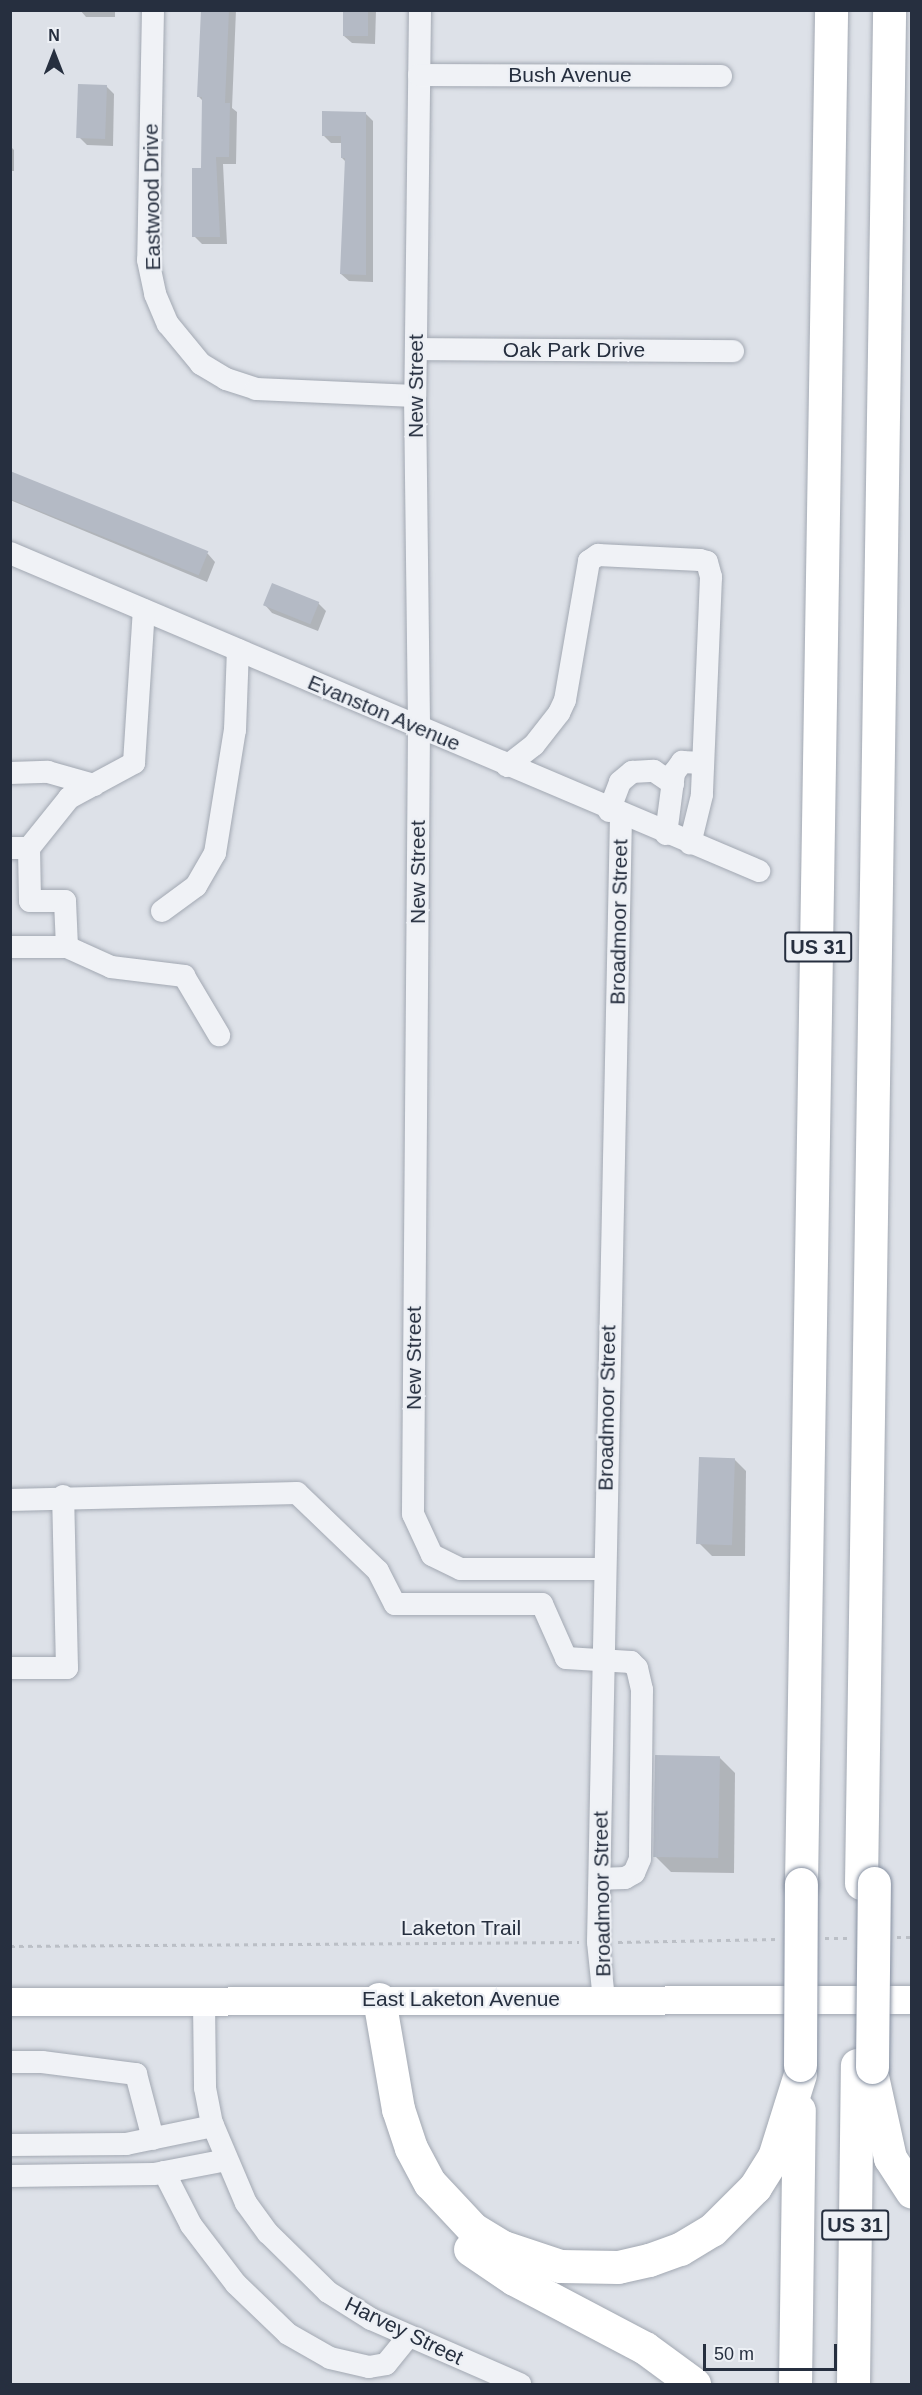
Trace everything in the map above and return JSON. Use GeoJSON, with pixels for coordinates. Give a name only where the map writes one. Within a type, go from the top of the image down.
{"type":"FeatureCollection","features":[{"type":"Feature","properties":{"kind":"highway","name":"US 31"},"geometry":{"type":"LineString","coordinates":[[795,2385],[831,10]]}},
{"type":"Feature","properties":{"kind":"highway","name":"US 31"},"geometry":{"type":"LineString","coordinates":[[853,2385],[864,2066],[867,1882],[863,1724],[890,10]]}},
{"type":"Feature","properties":{"kind":"highway"},"geometry":{"type":"LineString","coordinates":[[379,1999],[398,2109],[411,2148],[429,2183],[473,2229],[503,2247],[560,2266],[618,2267],[649,2260],[680,2249],[712,2230],[755,2187],[774,2157],[800,2070]]}},
{"type":"Feature","properties":{"kind":"highway"},"geometry":{"type":"LineString","coordinates":[[379,1999],[380,2078],[388,2118],[416,2186],[441,2224],[480,2258],[645,2348],[694,2385]]}},
{"type":"Feature","properties":{"kind":"highway"},"geometry":{"type":"LineString","coordinates":[[864,2066],[890,2158],[912,2192]]}},
{"type":"Feature","properties":{"kind":"main road","name":"East Laketon Avenue"},"geometry":{"type":"LineString","coordinates":[[10,2002],[379,1999],[912,2000]]}},
{"type":"Feature","properties":{"kind":"street","name":"Eastwood Drive"},"geometry":{"type":"LineString","coordinates":[[153,10],[148,260],[168,324],[201,364],[226,379],[256,389],[415,396]]}},
{"type":"Feature","properties":{"kind":"street","name":"New Street"},"geometry":{"type":"LineString","coordinates":[[420,10],[415,396],[419,727],[413,1514],[432,1555],[461,1569],[604,1569]]}},
{"type":"Feature","properties":{"kind":"street","name":"Bush Avenue"},"geometry":{"type":"LineString","coordinates":[[419,75],[721,76]]}},
{"type":"Feature","properties":{"kind":"street","name":"Oak Park Drive"},"geometry":{"type":"LineString","coordinates":[[416,349],[733,351]]}},
{"type":"Feature","properties":{"kind":"street","name":"Evanston Avenue"},"geometry":{"type":"LineString","coordinates":[[10,553],[615,813],[759,871]]}},
{"type":"Feature","properties":{"kind":"street"},"geometry":{"type":"LineString","coordinates":[[507,766],[534,745],[559,714],[565,700],[585,567],[598,555],[700,560],[711,570],[700,816],[690,844]]}},
{"type":"Feature","properties":{"kind":"street"},"geometry":{"type":"LineString","coordinates":[[67,947],[65,901],[30,901],[20,848],[69,798],[134,763],[144,610]]}},
{"type":"Feature","properties":{"kind":"street"},"geometry":{"type":"LineString","coordinates":[[162,911],[196,886],[215,853],[235,730],[238,650]]}},
{"type":"Feature","properties":{"kind":"street"},"geometry":{"type":"LineString","coordinates":[[666,834],[674,773],[682,762],[704,763]]}},
{"type":"Feature","properties":{"kind":"street","name":"Broadmoor Street"},"geometry":{"type":"LineString","coordinates":[[604,2000],[598,1942],[615,813],[620,782],[632,772],[654,771],[673,784]]}},
{"type":"Feature","properties":{"kind":"street"},"geometry":{"type":"LineString","coordinates":[[10,773],[48,772],[94,785]]}},
{"type":"Feature","properties":{"kind":"street"},"geometry":{"type":"LineString","coordinates":[[10,947],[67,947],[111,968],[184,976],[219,1035]]}},
{"type":"Feature","properties":{"kind":"street"},"geometry":{"type":"LineString","coordinates":[[10,1500],[63,1496],[297,1493],[378,1571],[395,1604],[542,1604],[566,1658],[631,1662],[637,1668],[642,1690],[640,1859],[634,1872],[625,1878],[600,1879]]}},
{"type":"Feature","properties":{"kind":"street"},"geometry":{"type":"LineString","coordinates":[[10,1668],[67,1668],[63,1496]]}},
{"type":"Feature","properties":{"kind":"street","name":"Harvey Street"},"geometry":{"type":"LineString","coordinates":[[204,2002],[205,2088],[213,2126],[246,2203],[289,2256],[328,2292],[408,2337],[516,2384]]}},
{"type":"Feature","properties":{"kind":"street"},"geometry":{"type":"LineString","coordinates":[[10,2062],[42,2062],[136,2074],[153,2139]]}},
{"type":"Feature","properties":{"kind":"street"},"geometry":{"type":"LineString","coordinates":[[10,2145],[126,2144],[213,2126]]}},
{"type":"Feature","properties":{"kind":"street"},"geometry":{"type":"LineString","coordinates":[[10,2176],[60,2178],[164,2172],[226,2160]]}},
{"type":"Feature","properties":{"kind":"street"},"geometry":{"type":"LineString","coordinates":[[164,2172],[191,2225],[236,2284],[288,2334],[330,2358],[369,2367],[386,2364],[408,2337]]}},
{"type":"Feature","properties":{"kind":"path"},"geometry":{"type":"LineString","coordinates":[[888,1937],[912,1937]]}},
{"type":"Feature","properties":{"kind":"path"},"geometry":{"type":"LineString","coordinates":[[819,1939],[854,1938]]}},
{"type":"Feature","properties":{"kind":"path","name":"Laketon Trail"},"geometry":{"type":"LineString","coordinates":[[10,1946],[784,1939]]}},
{"type":"Feature","properties":{"kind":"building"},"geometry":{"type":"Polygon","coordinates":[[[201,10],[229,10],[225,103],[230,103],[229,157],[216,157],[220,237],[192,237],[192,168],[201,168],[202,97],[197,97],[201,10]]]}},
{"type":"Feature","properties":{"kind":"building"},"geometry":{"type":"Polygon","coordinates":[[[343,10],[368,10],[368,36],[343,36],[343,10]]]}},
{"type":"Feature","properties":{"kind":"building"},"geometry":{"type":"Polygon","coordinates":[[[78,84],[107,85],[105,139],[76,138],[78,84]]]}},
{"type":"Feature","properties":{"kind":"building"},"geometry":{"type":"Polygon","coordinates":[[[322,111],[366,112],[366,275],[340,274],[345,158],[341,158],[341,136],[322,136],[322,111]]]}},
{"type":"Feature","properties":{"kind":"building"},"geometry":{"type":"Polygon","coordinates":[[[10,471],[208,551],[199,575],[10,499],[10,471]]]}},
{"type":"Feature","properties":{"kind":"building"},"geometry":{"type":"Polygon","coordinates":[[[272,583],[319,602],[310,624],[263,605],[272,583]]]}},
{"type":"Feature","properties":{"kind":"building"},"geometry":{"type":"Polygon","coordinates":[[[699,1457],[735,1458],[732,1545],[696,1544],[699,1457]]]}},
{"type":"Feature","properties":{"kind":"building"},"geometry":{"type":"Polygon","coordinates":[[[655,1755],[720,1756],[718,1858],[653,1857],[655,1755]]]}}]}
